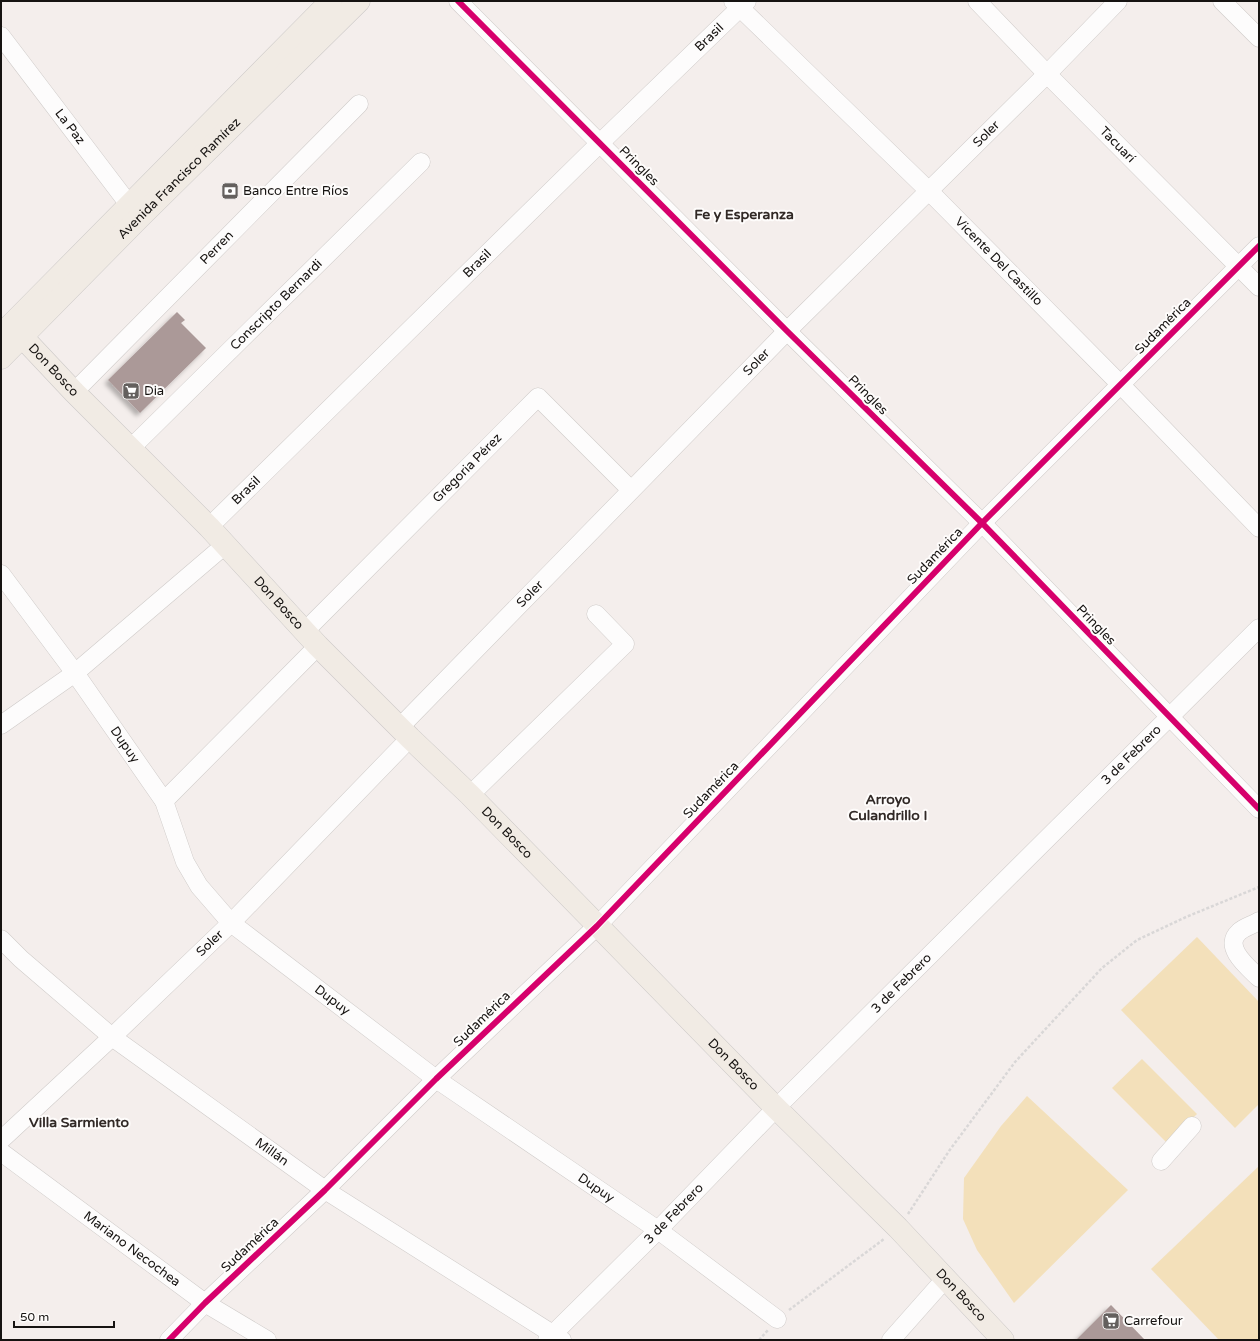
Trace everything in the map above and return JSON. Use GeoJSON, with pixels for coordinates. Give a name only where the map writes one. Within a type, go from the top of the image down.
{"type":"FeatureCollection","features":[{"type":"Feature","properties":{"kind":"main road","name":"Avenida Francisco Ramírez"},"geometry":{"type":"LineString","coordinates":[[134,211],[331,1]]}},
{"type":"Feature","properties":{"kind":"main road","name":"Avenida Francisco Ramírez"},"geometry":{"type":"LineString","coordinates":[[1,358],[11,333],[134,211],[359,1]]}},
{"type":"Feature","properties":{"kind":"main road","name":"Don Bosco"},"geometry":{"type":"LineString","coordinates":[[11,333],[131,448],[209,528],[312,639],[405,733],[470,795],[776,1108],[898,1228],[1003,1340]]}},
{"type":"Feature","properties":{"kind":"street","name":"Pringles"},"geometry":{"type":"LineString","coordinates":[[458,1],[787,331],[982,523],[1259,808]]}},
{"type":"Feature","properties":{"kind":"street","name":"Tacuarí"},"geometry":{"type":"LineString","coordinates":[[976,1],[1259,287]]}},
{"type":"Feature","properties":{"kind":"street","name":"Soler"},"geometry":{"type":"LineString","coordinates":[[1,1140],[112,1037],[231,922],[631,490],[787,331],[1047,74],[1118,1]]}},
{"type":"Feature","properties":{"kind":"street"},"geometry":{"type":"LineString","coordinates":[[1222,1],[1259,38]]}},
{"type":"Feature","properties":{"kind":"street","name":"Brasil"},"geometry":{"type":"LineString","coordinates":[[209,528],[740,3]]}},
{"type":"Feature","properties":{"kind":"street","name":"Vicente Del Castillo"},"geometry":{"type":"LineString","coordinates":[[740,3],[1120,385],[1259,528]]}},
{"type":"Feature","properties":{"kind":"street","name":"La Paz"},"geometry":{"type":"LineString","coordinates":[[1,36],[134,211]]}},
{"type":"Feature","properties":{"kind":"street","name":"Perren"},"geometry":{"type":"LineString","coordinates":[[74,392],[359,104]]}},
{"type":"Feature","properties":{"kind":"street","name":"Conscripto Bernardi"},"geometry":{"type":"LineString","coordinates":[[131,448],[421,162]]}},
{"type":"Feature","properties":{"kind":"street","name":"Sudamérica"},"geometry":{"type":"LineString","coordinates":[[169,1340],[205,1303],[325,1190],[436,1079],[597,926],[982,523],[1259,246]]}},
{"type":"Feature","properties":{"kind":"street","name":"Gregoria Pérez"},"geometry":{"type":"LineString","coordinates":[[312,639],[538,397],[631,490]]}},
{"type":"Feature","properties":{"kind":"street"},"geometry":{"type":"LineString","coordinates":[[1,725],[75,673],[225,545]]}},
{"type":"Feature","properties":{"kind":"street","name":"Dupuy"},"geometry":{"type":"LineString","coordinates":[[1,574],[75,673],[164,801],[185,862],[199,886],[231,922],[436,1079],[658,1230],[777,1319]]}},
{"type":"Feature","properties":{"kind":"street"},"geometry":{"type":"LineString","coordinates":[[470,795],[624,644],[596,614]]}},
{"type":"Feature","properties":{"kind":"street","name":"3 de Febrero"},"geometry":{"type":"LineString","coordinates":[[554,1338],[776,1108],[1259,628]]}},
{"type":"Feature","properties":{"kind":"street"},"geometry":{"type":"LineString","coordinates":[[164,801],[312,639]]}},
{"type":"Feature","properties":{"kind":"street"},"geometry":{"type":"LineString","coordinates":[[1259,922],[1240,931],[1235,936],[1234,945],[1236,953],[1259,978]]}},
{"type":"Feature","properties":{"kind":"street","name":"Millán"},"geometry":{"type":"LineString","coordinates":[[1,939],[21,959],[112,1037],[325,1190],[554,1338]]}},
{"type":"Feature","properties":{"kind":"street"},"geometry":{"type":"LineString","coordinates":[[1161,1161],[1192,1126]]}},
{"type":"Feature","properties":{"kind":"street","name":"Mariano Necochea"},"geometry":{"type":"LineString","coordinates":[[1,1152],[205,1303],[267,1340]]}},
{"type":"Feature","properties":{"kind":"street"},"geometry":{"type":"LineString","coordinates":[[891,1340],[945,1279]]}},
{"type":"Feature","properties":{"kind":"path"},"geometry":{"type":"LineString","coordinates":[[759,1340],[777,1319],[898,1228],[949,1151],[1015,1062],[1102,968],[1137,940],[1186,917],[1259,887]]}},
{"type":"Feature","properties":{"kind":"shaded area"},"geometry":{"type":"Polygon","coordinates":[[[1197,937],[1259,1002],[1259,1104],[1235,1128],[1121,1010],[1197,937]]]}},
{"type":"Feature","properties":{"kind":"shaded area"},"geometry":{"type":"Polygon","coordinates":[[[1142,1059],[1197,1114],[1167,1143],[1112,1088],[1142,1059]]]}},
{"type":"Feature","properties":{"kind":"shaded area"},"geometry":{"type":"Polygon","coordinates":[[[1027,1096],[1128,1190],[1014,1303],[977,1250],[963,1219],[964,1178],[1001,1126],[1027,1096]]]}},
{"type":"Feature","properties":{"kind":"shaded area"},"geometry":{"type":"Polygon","coordinates":[[[1259,1166],[1259,1340],[1219,1340],[1151,1269],[1259,1166]]]}},
{"type":"Feature","properties":{"kind":"building"},"geometry":{"type":"Polygon","coordinates":[[[177,312],[185,320],[181,323],[206,348],[140,413],[108,380],[177,312]]]}},
{"type":"Feature","properties":{"kind":"building","name":"Carrefour"},"geometry":{"type":"Polygon","coordinates":[[[1111,1305],[1145,1340],[1076,1340],[1111,1305]]]}},
{"type":"Feature","properties":{"kind":"cycle path"},"geometry":{"type":"LineString","coordinates":[[458,1],[787,331],[982,523],[1259,809]]}},
{"type":"Feature","properties":{"kind":"cycle path"},"geometry":{"type":"LineString","coordinates":[[169,1340],[205,1303],[325,1190],[436,1079],[597,926],[982,523],[1259,246]]}},
{"type":"Feature","properties":{"kind":"place","name":"Banco Entre Ríos"},"geometry":{"type":"Point","coordinates":[230,191]}},
{"type":"Feature","properties":{"kind":"place","name":"Dia"},"geometry":{"type":"Point","coordinates":[131,391]}},
{"type":"Feature","properties":{"kind":"place","name":"Carrefour"},"geometry":{"type":"Point","coordinates":[1111,1321]}},
{"type":"Feature","properties":{"kind":"district","name":"Fe y Esperanza"},"geometry":{"type":"Point","coordinates":[744,214]}},
{"type":"Feature","properties":{"kind":"district","name":"Arroyo Culandrillo I"},"geometry":{"type":"Point","coordinates":[888,808]}},
{"type":"Feature","properties":{"kind":"district","name":"Villa Sarmiento"},"geometry":{"type":"Point","coordinates":[79,1122]}}]}
